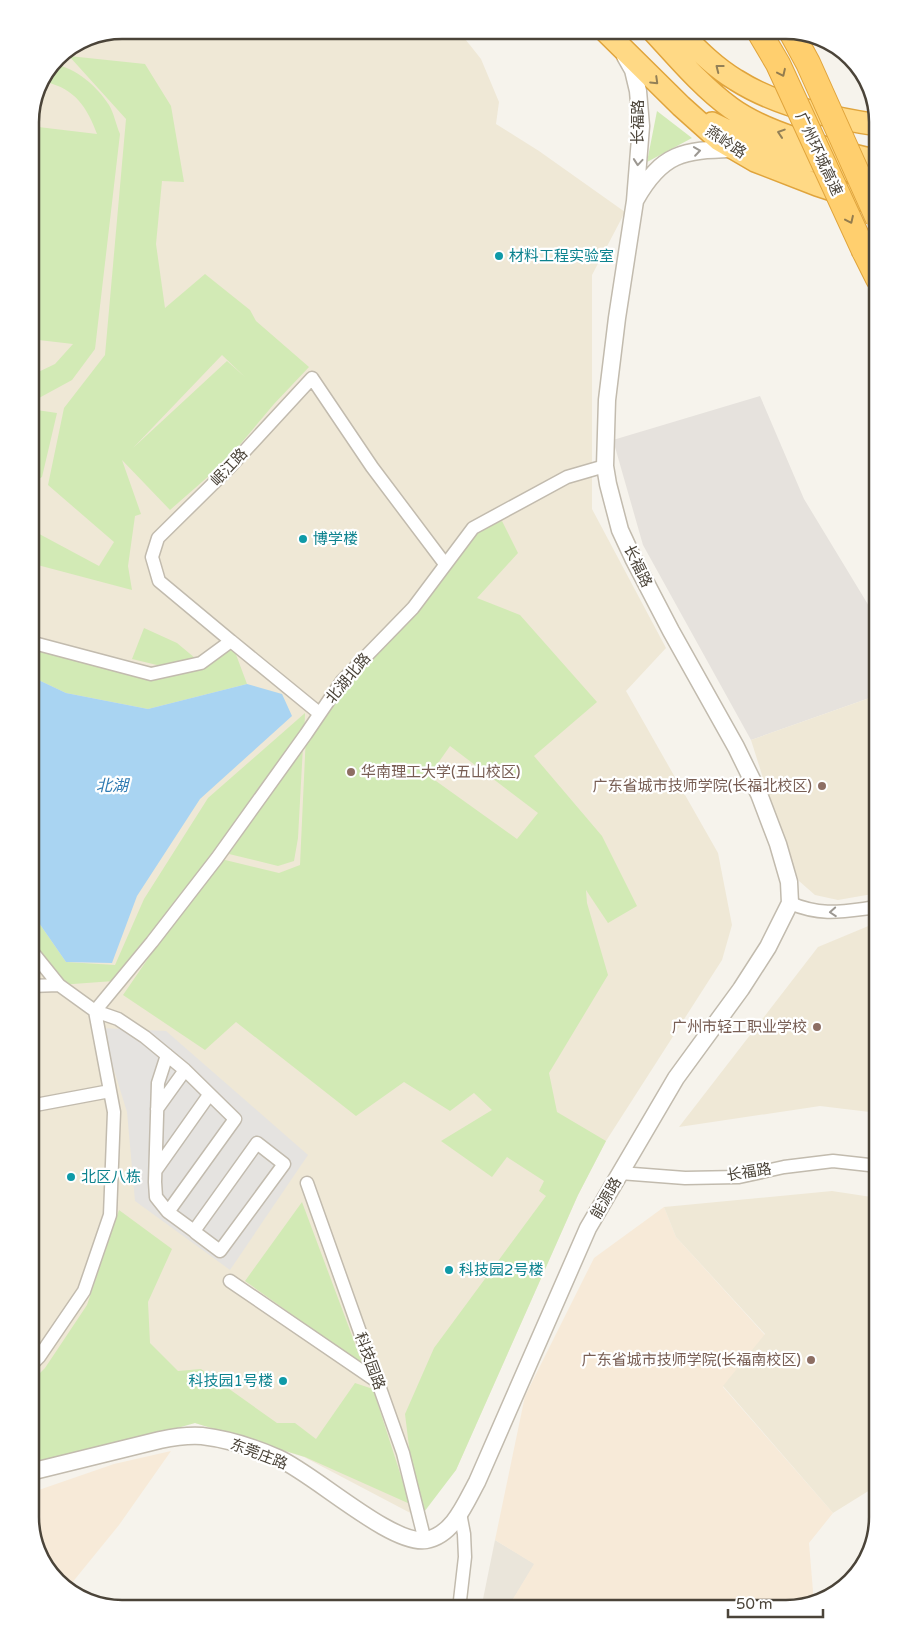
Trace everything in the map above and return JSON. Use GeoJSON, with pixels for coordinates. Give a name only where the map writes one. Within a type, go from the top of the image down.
{"type":"FeatureCollection","features":[{"type":"Feature","properties":{"kind":"highway","name":"燕岭路"},"geometry":{"type":"LineString","coordinates":[[612,39],[704,128],[733,149],[755,161],[869,203]]}},
{"type":"Feature","properties":{"kind":"highway","name":"燕岭路"},"geometry":{"type":"LineString","coordinates":[[661,39],[712,93],[732,109],[753,122],[798,138],[869,158]]}},
{"type":"Feature","properties":{"kind":"highway"},"geometry":{"type":"LineString","coordinates":[[688,39],[716,66],[735,80],[755,91],[807,109],[869,123]]}},
{"type":"Feature","properties":{"kind":"highway","name":"广州环城高速"},"geometry":{"type":"LineString","coordinates":[[763,39],[778,64],[869,262]]}},
{"type":"Feature","properties":{"kind":"highway","name":"广州环城高速"},"geometry":{"type":"LineString","coordinates":[[795,39],[808,63],[869,199]]}},
{"type":"Feature","properties":{"kind":"highway"},"geometry":{"type":"LineString","coordinates":[[681,106],[720,127],[762,144],[839,168],[869,175]]}},
{"type":"Feature","properties":{"kind":"street","name":"长福路"},"geometry":{"type":"LineString","coordinates":[[620,47],[633,70],[641,109],[641,126],[635,201],[610,378],[606,425],[606,466],[616,516],[626,544],[671,632],[736,747],[759,794],[778,844],[789,882],[790,904]]}},
{"type":"Feature","properties":{"kind":"street","name":"长福路"},"geometry":{"type":"LineString","coordinates":[[635,201],[646,181],[675,156],[690,151],[733,149]]}},
{"type":"Feature","properties":{"kind":"street","name":"岷江路"},"geometry":{"type":"LineString","coordinates":[[152,557],[158,538],[229,468],[312,378],[372,467],[445,564]]}},
{"type":"Feature","properties":{"kind":"street","name":"北湖北路"},"geometry":{"type":"LineString","coordinates":[[152,557],[159,581],[319,713],[342,682],[413,608],[473,528],[567,477],[606,466]]}},
{"type":"Feature","properties":{"kind":"street"},"geometry":{"type":"LineString","coordinates":[[39,644],[150,674],[201,663],[231,641]]}},
{"type":"Feature","properties":{"kind":"street"},"geometry":{"type":"LineString","coordinates":[[95,1011],[152,942],[217,858],[319,713]]}},
{"type":"Feature","properties":{"kind":"street"},"geometry":{"type":"LineString","coordinates":[[790,904],[806,910],[828,913],[869,908]]}},
{"type":"Feature","properties":{"kind":"street","name":"能源路"},"geometry":{"type":"LineString","coordinates":[[460,1514],[477,1482],[588,1228],[676,1078],[730,1005],[768,947],[790,904]]}},
{"type":"Feature","properties":{"kind":"street"},"geometry":{"type":"LineString","coordinates":[[39,960],[59,985],[95,1011],[118,1019],[145,1037],[185,1070],[235,1119],[168,1212]]}},
{"type":"Feature","properties":{"kind":"street"},"geometry":{"type":"LineString","coordinates":[[39,986],[59,985]]}},
{"type":"Feature","properties":{"kind":"street"},"geometry":{"type":"LineString","coordinates":[[39,1357],[84,1291],[110,1215],[114,1112],[95,1011]]}},
{"type":"Feature","properties":{"kind":"street"},"geometry":{"type":"LineString","coordinates":[[167,1055],[158,1083],[155,1170],[156,1197],[168,1212],[220,1251],[284,1164],[258,1143],[194,1231]]}},
{"type":"Feature","properties":{"kind":"street"},"geometry":{"type":"LineString","coordinates":[[157,1109],[185,1070]]}},
{"type":"Feature","properties":{"kind":"street"},"geometry":{"type":"LineString","coordinates":[[39,1104],[110,1091]]}},
{"type":"Feature","properties":{"kind":"street"},"geometry":{"type":"LineString","coordinates":[[155,1170],[209,1095]]}},
{"type":"Feature","properties":{"kind":"street","name":"长福路"},"geometry":{"type":"LineString","coordinates":[[620,1173],[685,1178],[739,1177],[784,1167],[833,1161],[869,1165]]}},
{"type":"Feature","properties":{"kind":"street","name":"科技园路"},"geometry":{"type":"LineString","coordinates":[[307,1184],[403,1453],[425,1540]]}},
{"type":"Feature","properties":{"kind":"street"},"geometry":{"type":"LineString","coordinates":[[230,1281],[378,1382]]}},
{"type":"Feature","properties":{"kind":"street","name":"东莞庄路"},"geometry":{"type":"LineString","coordinates":[[39,1470],[179,1436],[202,1436],[252,1448],[280,1458],[400,1536],[425,1540]]}},
{"type":"Feature","properties":{"kind":"street"},"geometry":{"type":"LineString","coordinates":[[425,1540],[440,1535],[447,1530],[460,1514]]}},
{"type":"Feature","properties":{"kind":"street"},"geometry":{"type":"LineString","coordinates":[[460,1514],[464,1534],[465,1557],[461,1600]]}},
{"type":"Feature","properties":{"kind":"shaded area","name":"华南理工大学(五山校区)"},"geometry":{"type":"Polygon","coordinates":[[[111,39],[465,39],[481,59],[499,102],[496,124],[539,151],[625,212],[592,275],[592,509],[666,648],[626,691],[718,853],[732,925],[722,960],[606,1141],[578,1195],[456,1470],[418,1517],[304,1457],[195,1423],[39,1449],[39,116],[42,100],[47,85],[67,59],[95,43],[111,39]]]}},
{"type":"Feature","properties":{"kind":"shaded area"},"geometry":{"type":"Polygon","coordinates":[[[760,396],[804,499],[869,606],[869,698],[751,740],[643,545],[613,440],[760,396]]]}},
{"type":"Feature","properties":{"kind":"shaded area","name":"广东省城市技师学院(长福北校区)"},"geometry":{"type":"Polygon","coordinates":[[[869,698],[869,895],[838,900],[815,895],[799,881],[780,832],[751,740],[869,698]]]}},
{"type":"Feature","properties":{"kind":"shaded area","name":"广州市轻工职业学校"},"geometry":{"type":"Polygon","coordinates":[[[869,926],[869,1112],[820,1106],[679,1127],[818,947],[869,926]]]}},
{"type":"Feature","properties":{"kind":"shaded area"},"geometry":{"type":"Polygon","coordinates":[[[101,1028],[166,1031],[308,1155],[230,1270],[135,1201],[127,1112],[101,1028]]]}},
{"type":"Feature","properties":{"kind":"shaded area","name":"广东省城市技师学院(长福南校区)"},"geometry":{"type":"Polygon","coordinates":[[[832,1191],[869,1197],[869,1491],[833,1513],[723,1386],[765,1334],[676,1237],[664,1207],[832,1191]]]}},
{"type":"Feature","properties":{"kind":"shaded area"},"geometry":{"type":"Polygon","coordinates":[[[664,1207],[676,1237],[765,1335],[723,1387],[833,1513],[809,1543],[813,1595],[802,1599],[786,1600],[512,1600],[534,1564],[495,1540],[525,1396],[594,1258],[664,1207]]]}},
{"type":"Feature","properties":{"kind":"shaded area"},"geometry":{"type":"Polygon","coordinates":[[[171,1451],[119,1525],[72,1583],[56,1568],[45,1549],[40,1533],[39,1490],[114,1464],[171,1451]]]}},
{"type":"Feature","properties":{"kind":"shaded area"},"geometry":{"type":"Polygon","coordinates":[[[495,1540],[535,1564],[513,1600],[483,1600],[495,1540]]]}},
{"type":"Feature","properties":{"kind":"green space"},"geometry":{"type":"Polygon","coordinates":[[[71,56],[145,64],[171,106],[184,182],[162,181],[156,244],[165,308],[205,274],[250,310],[256,321],[309,367],[274,404],[227,460],[170,510],[122,460],[141,514],[135,516],[128,566],[132,590],[39,565],[39,534],[99,566],[114,542],[48,485],[64,408],[105,355],[126,119],[71,56]],[[222,355],[133,448],[227,361],[245,377],[222,355]]]}},
{"type":"Feature","properties":{"kind":"green space"},"geometry":{"type":"Polygon","coordinates":[[[61,66],[70,69],[85,79],[98,91],[111,108],[120,134],[95,349],[72,380],[39,398],[39,372],[55,364],[73,344],[39,340],[39,127],[97,134],[89,115],[79,100],[65,89],[48,83],[61,66]]]}},
{"type":"Feature","properties":{"kind":"green space"},"geometry":{"type":"Polygon","coordinates":[[[657,111],[692,138],[647,162],[657,111]]]}},
{"type":"Feature","properties":{"kind":"green space"},"geometry":{"type":"Polygon","coordinates":[[[39,410],[57,413],[42,477],[39,479],[39,410]]]}},
{"type":"Feature","properties":{"kind":"green space"},"geometry":{"type":"Polygon","coordinates":[[[502,521],[518,553],[477,598],[520,615],[597,702],[534,756],[602,836],[637,906],[608,923],[586,890],[587,903],[608,975],[549,1073],[557,1112],[606,1141],[578,1195],[456,1470],[418,1520],[405,1414],[434,1348],[546,1196],[539,1191],[544,1181],[507,1157],[492,1177],[441,1141],[492,1110],[474,1093],[450,1111],[404,1082],[356,1116],[236,1022],[205,1050],[123,995],[217,858],[279,873],[300,865],[306,734],[469,533],[502,521]],[[450,746],[429,776],[517,839],[538,813],[450,746]]]}},
{"type":"Feature","properties":{"kind":"green space"},"geometry":{"type":"Polygon","coordinates":[[[144,628],[177,643],[201,663],[231,641],[247,684],[148,709],[66,693],[39,680],[39,644],[150,674],[197,663],[157,665],[132,659],[144,628]]]}},
{"type":"Feature","properties":{"kind":"green space"},"geometry":{"type":"Polygon","coordinates":[[[305,713],[304,743],[114,981],[59,985],[39,959],[39,923],[66,962],[115,965],[144,899],[208,798],[305,713]]]}},
{"type":"Feature","properties":{"kind":"green space"},"geometry":{"type":"Polygon","coordinates":[[[303,746],[298,838],[294,861],[278,866],[229,854],[303,746]]]}},
{"type":"Feature","properties":{"kind":"green space"},"geometry":{"type":"Polygon","coordinates":[[[302,1202],[363,1365],[245,1281],[302,1202]]]}},
{"type":"Feature","properties":{"kind":"green space"},"geometry":{"type":"Polygon","coordinates":[[[119,1210],[172,1249],[148,1302],[150,1343],[178,1371],[201,1369],[277,1423],[295,1423],[316,1439],[355,1383],[373,1389],[410,1504],[305,1457],[195,1423],[39,1467],[39,1374],[87,1305],[119,1210]]]}},
{"type":"Feature","properties":{"kind":"water","name":"北湖"},"geometry":{"type":"Polygon","coordinates":[[[39,680],[66,693],[148,709],[247,684],[282,694],[292,716],[200,799],[137,896],[112,963],[66,962],[39,923],[39,680]]]}},
{"type":"Feature","properties":{"kind":"place","name":"材料工程实验室"},"geometry":{"type":"Point","coordinates":[499,256]}},
{"type":"Feature","properties":{"kind":"place","name":"博学楼"},"geometry":{"type":"Point","coordinates":[303,539]}},
{"type":"Feature","properties":{"kind":"place","name":"华南理工大学(五山校区)"},"geometry":{"type":"Point","coordinates":[351,772]}},
{"type":"Feature","properties":{"kind":"place","name":"广东省城市技师学院(长福北校区)"},"geometry":{"type":"Point","coordinates":[822,786]}},
{"type":"Feature","properties":{"kind":"place","name":"广州市轻工职业学校"},"geometry":{"type":"Point","coordinates":[817,1027]}},
{"type":"Feature","properties":{"kind":"place","name":"北区八栋"},"geometry":{"type":"Point","coordinates":[71,1177]}},
{"type":"Feature","properties":{"kind":"place","name":"科技园2号楼"},"geometry":{"type":"Point","coordinates":[449,1270]}},
{"type":"Feature","properties":{"kind":"place","name":"广东省城市技师学院(长福南校区)"},"geometry":{"type":"Point","coordinates":[811,1360]}},
{"type":"Feature","properties":{"kind":"place","name":"科技园1号楼"},"geometry":{"type":"Point","coordinates":[283,1381]}}]}
